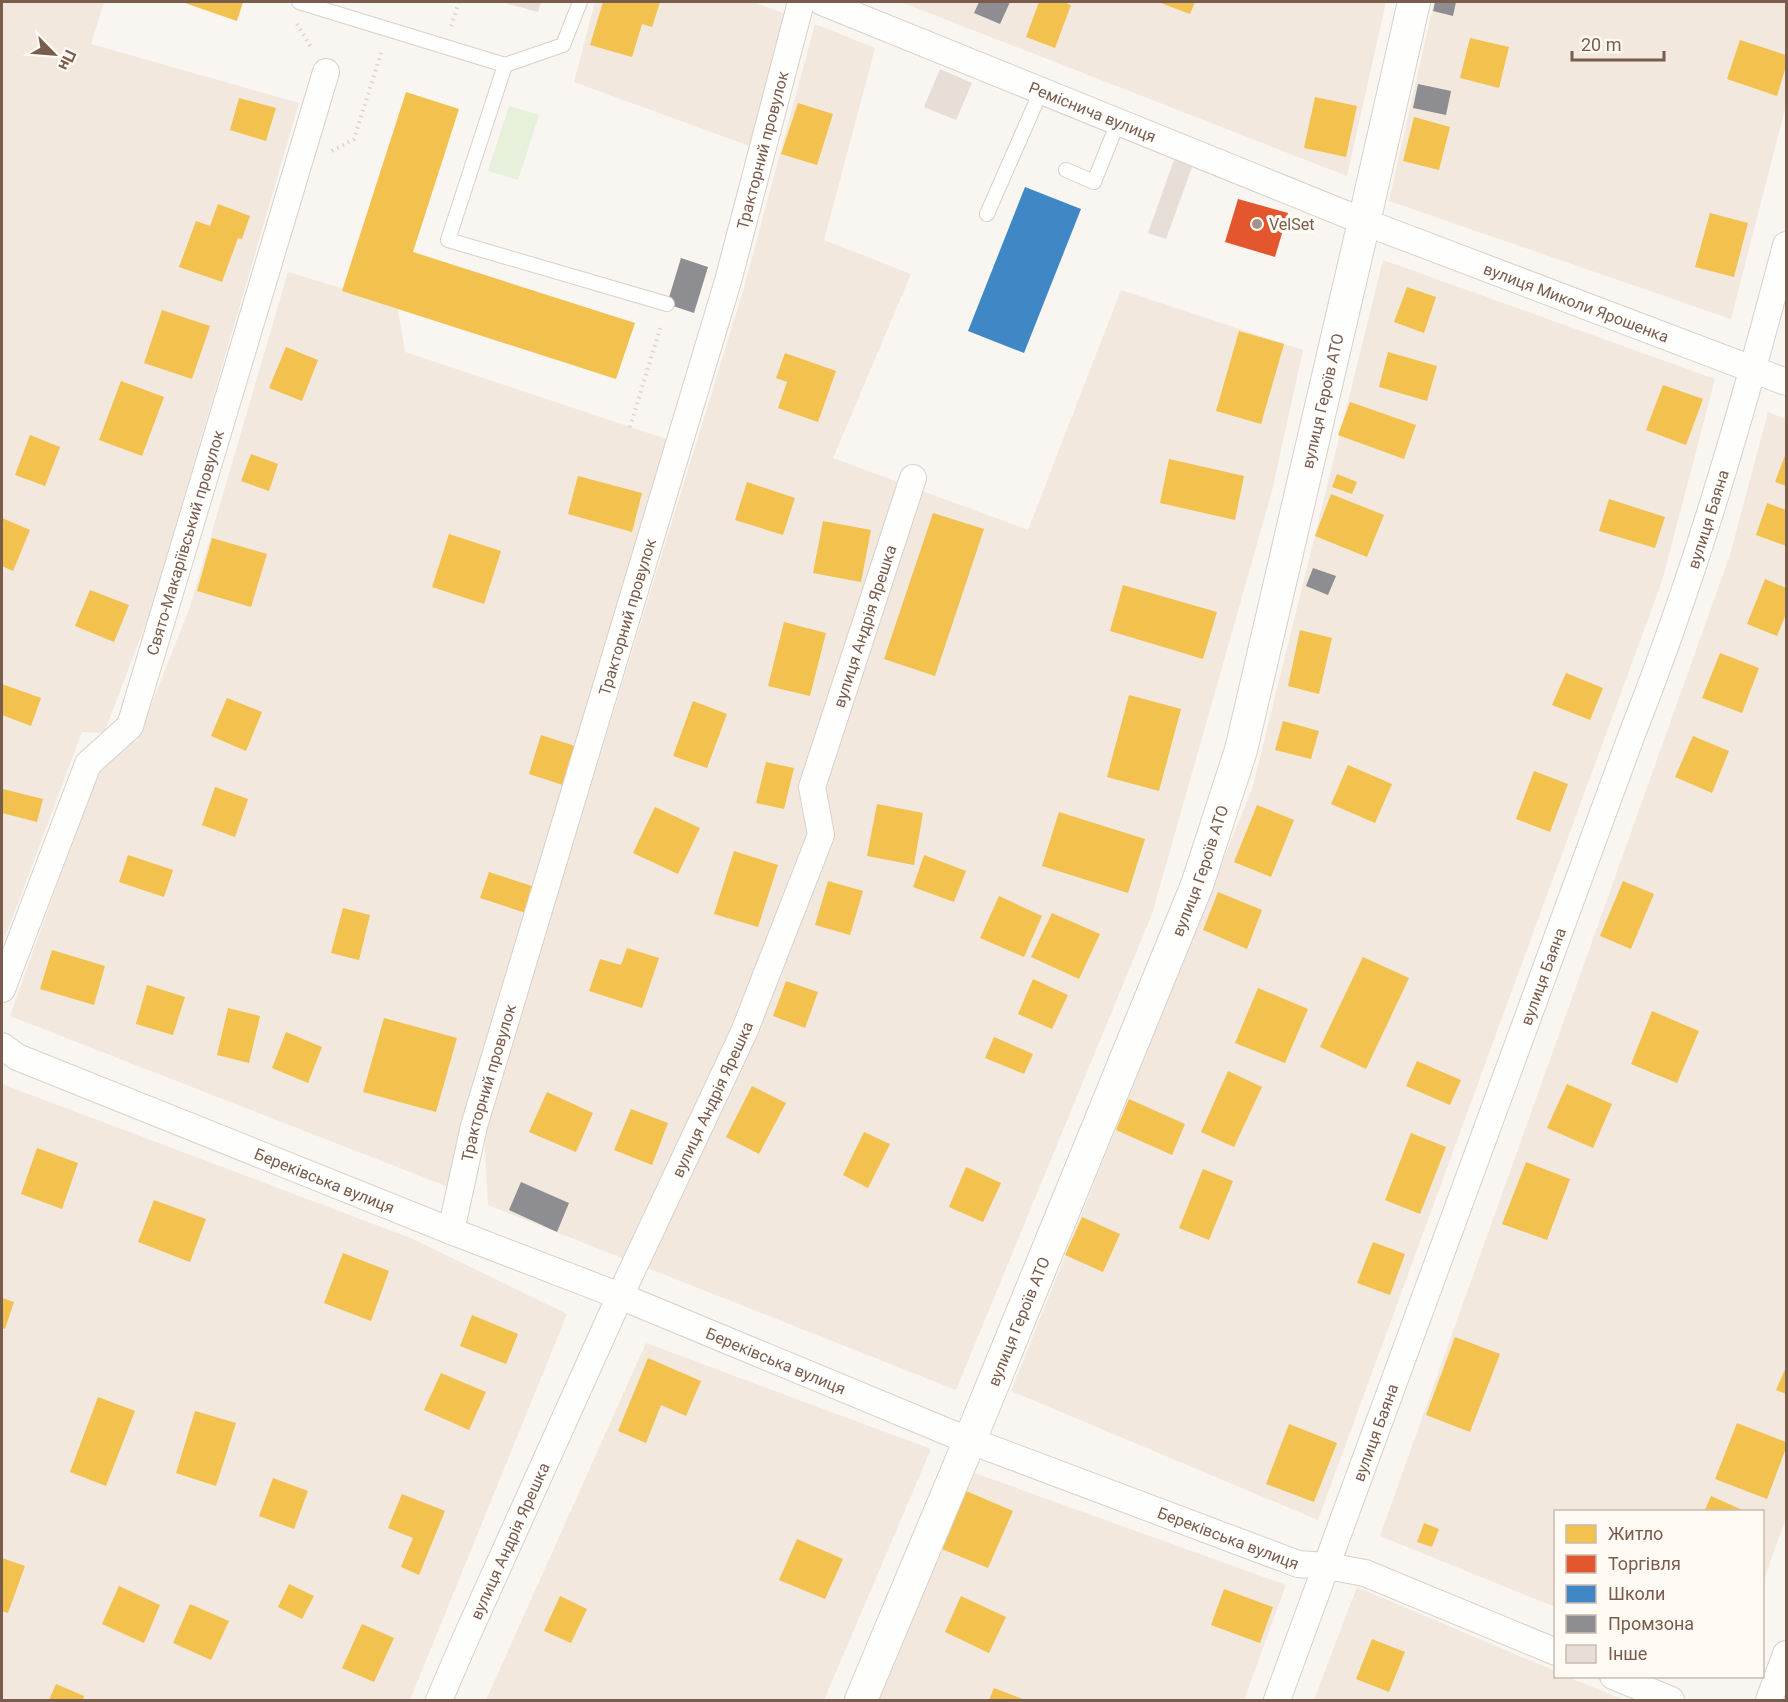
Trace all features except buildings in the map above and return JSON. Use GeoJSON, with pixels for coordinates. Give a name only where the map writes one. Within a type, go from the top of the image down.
{"type":"FeatureCollection","features":[{"type":"Feature","properties":{"kind":"street","name":"Тракторний провулок"},"geometry":{"type":"LineString","coordinates":[[451,1231],[474,1126],[728,281],[801,2]]}},
{"type":"Feature","properties":{"kind":"street","name":"Реміснича вулиця"},"geometry":{"type":"LineString","coordinates":[[822,2],[1364,222]]}},
{"type":"Feature","properties":{"kind":"street","name":"вулиця Героїв АТО"},"geometry":{"type":"LineString","coordinates":[[861,1701],[1197,885],[1241,750],[1413,2]]}},
{"type":"Feature","properties":{"kind":"street","name":"Свято-Макаріївський провулок"},"geometry":{"type":"LineString","coordinates":[[2,989],[88,764],[130,726],[326,72]]}},
{"type":"Feature","properties":{"kind":"street","name":"вулиця Миколи Ярошенка"},"geometry":{"type":"LineString","coordinates":[[1364,222],[1786,382]]}},
{"type":"Feature","properties":{"kind":"street","name":"вулиця Баяна"},"geometry":{"type":"LineString","coordinates":[[1277,1701],[1674,625],[1754,369],[1786,245]]}},
{"type":"Feature","properties":{"kind":"street","name":"вулиця Андрія Ярешка"},"geometry":{"type":"LineString","coordinates":[[440,1701],[474,1618],[620,1296],[744,1032],[820,835],[812,788],[913,478]]}},
{"type":"Feature","properties":{"kind":"street","name":"Береківська вулиця"},"geometry":{"type":"LineString","coordinates":[[2,1046],[17,1058],[620,1296],[970,1440],[1298,1564],[1327,1566],[1365,1573],[1554,1652]]}},
{"type":"Feature","properties":{"kind":"street"},"geometry":{"type":"LineString","coordinates":[[1769,1701],[1786,1654]]}},
{"type":"Feature","properties":{"kind":"street"},"geometry":{"type":"LineString","coordinates":[[1615,1678],[1671,1701]]}},
{"type":"Feature","properties":{"kind":"lane"},"geometry":{"type":"LineString","coordinates":[[300,2],[505,65],[563,45],[580,2]]}},
{"type":"Feature","properties":{"kind":"lane"},"geometry":{"type":"LineString","coordinates":[[505,65],[448,240],[667,304]]}},
{"type":"Feature","properties":{"kind":"lane"},"geometry":{"type":"LineString","coordinates":[[987,214],[1041,91]]}},
{"type":"Feature","properties":{"kind":"lane"},"geometry":{"type":"LineString","coordinates":[[1066,170],[1094,182],[1118,122]]}},
{"type":"Feature","properties":{"kind":"path"},"geometry":{"type":"LineString","coordinates":[[295,22],[326,72]]}},
{"type":"Feature","properties":{"kind":"path"},"geometry":{"type":"LineString","coordinates":[[297,170],[354,139],[389,29]]}},
{"type":"Feature","properties":{"kind":"path"},"geometry":{"type":"LineString","coordinates":[[630,427],[667,304]]}},
{"type":"Feature","properties":{"kind":"shaded area"},"geometry":{"type":"Polygon","coordinates":[[[2,2],[104,2],[91,44],[299,103],[151,610],[104,733],[82,732],[2,946],[2,2]]]}},
{"type":"Feature","properties":{"kind":"shaded area"},"geometry":{"type":"Polygon","coordinates":[[[595,2],[753,2],[788,15],[755,148],[574,82],[595,2]]]}},
{"type":"Feature","properties":{"kind":"shaded area"},"geometry":{"type":"Polygon","coordinates":[[[901,2],[1386,2],[1347,176],[901,2]]]}},
{"type":"Feature","properties":{"kind":"shaded area"},"geometry":{"type":"Polygon","coordinates":[[[1434,2],[1786,2],[1786,105],[1731,319],[1389,201],[1434,2]]]}},
{"type":"Feature","properties":{"kind":"shaded area"},"geometry":{"type":"Polygon","coordinates":[[[815,24],[875,48],[824,240],[911,274],[833,458],[1028,530],[1121,290],[1303,350],[1272,491],[1152,914],[956,1390],[488,1205],[484,1133],[743,291],[815,24]]]}},
{"type":"Feature","properties":{"kind":"shaded area"},"geometry":{"type":"Polygon","coordinates":[[[1383,260],[1715,379],[1662,581],[1318,1520],[1011,1391],[1253,786],[1383,260]]]}},
{"type":"Feature","properties":{"kind":"shaded area"},"geometry":{"type":"Polygon","coordinates":[[[288,272],[397,305],[405,352],[672,441],[451,1188],[10,1016],[98,770],[123,743],[137,741],[190,607],[288,272]]]}},
{"type":"Feature","properties":{"kind":"shaded area"},"geometry":{"type":"Polygon","coordinates":[[[1768,412],[1786,419],[1786,1518],[1764,1579],[1764,1510],[1554,1510],[1554,1607],[1380,1536],[1730,555],[1768,412]]]}},
{"type":"Feature","properties":{"kind":"shaded area"},"geometry":{"type":"Polygon","coordinates":[[[2,1084],[413,1239],[567,1314],[410,1700],[2,1700],[2,1084]]]}},
{"type":"Feature","properties":{"kind":"shaded area"},"geometry":{"type":"Polygon","coordinates":[[[646,1343],[931,1449],[824,1700],[486,1700],[646,1343]]]}},
{"type":"Feature","properties":{"kind":"shaded area"},"geometry":{"type":"Polygon","coordinates":[[[969,1471],[1286,1585],[1244,1700],[873,1700],[969,1471]]]}},
{"type":"Feature","properties":{"kind":"shaded area"},"geometry":{"type":"Polygon","coordinates":[[[1357,1587],[1554,1671],[1554,1678],[1570,1678],[1624,1700],[1314,1700],[1357,1587]]]}},
{"type":"Feature","properties":{"kind":"green space"},"geometry":{"type":"Polygon","coordinates":[[[509,106],[539,115],[518,180],[488,171],[509,106]]]}},
{"type":"Feature","properties":{"kind":"place","name":"VelSet"},"geometry":{"type":"Point","coordinates":[1257,224]}}]}
